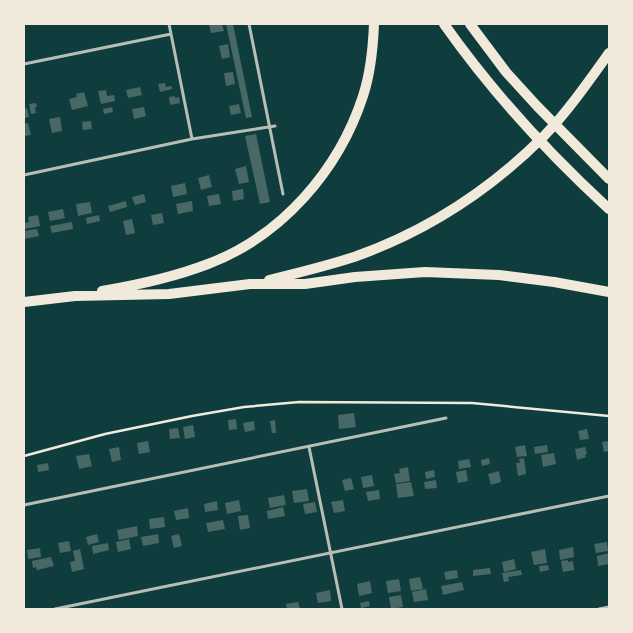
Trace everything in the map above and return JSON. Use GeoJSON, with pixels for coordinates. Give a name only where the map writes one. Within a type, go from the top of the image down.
{"type":"FeatureCollection","features":[{"type":"Feature","properties":{"kind":"highway"},"geometry":{"type":"LineString","coordinates":[[24,302],[75,296],[167,277],[208,264],[235,251],[277,223],[296,207],[312,189],[340,148],[353,122],[370,70],[374,24]]}},
{"type":"Feature","properties":{"kind":"highway"},"geometry":{"type":"LineString","coordinates":[[444,24],[483,76],[532,133],[609,209]]}},
{"type":"Feature","properties":{"kind":"highway"},"geometry":{"type":"LineString","coordinates":[[470,24],[506,72],[537,106],[609,179]]}},
{"type":"Feature","properties":{"kind":"highway"},"geometry":{"type":"LineString","coordinates":[[75,296],[169,294],[250,284],[308,271],[378,248],[429,223],[453,209],[479,192],[502,173],[545,135],[585,87],[609,53]]}},
{"type":"Feature","properties":{"kind":"highway"},"geometry":{"type":"LineString","coordinates":[[250,284],[305,284],[425,272],[506,276],[554,282],[609,292]]}},
{"type":"Feature","properties":{"kind":"lane"},"geometry":{"type":"LineString","coordinates":[[169,24],[192,139]]}},
{"type":"Feature","properties":{"kind":"lane"},"geometry":{"type":"LineString","coordinates":[[249,24],[283,194]]}},
{"type":"Feature","properties":{"kind":"lane"},"geometry":{"type":"LineString","coordinates":[[24,64],[171,34]]}},
{"type":"Feature","properties":{"kind":"lane"},"geometry":{"type":"LineString","coordinates":[[24,174],[192,139],[274,126]]}},
{"type":"Feature","properties":{"kind":"lane"},"geometry":{"type":"LineString","coordinates":[[24,505],[446,418]]}},
{"type":"Feature","properties":{"kind":"lane"},"geometry":{"type":"LineString","coordinates":[[309,447],[342,609]]}},
{"type":"Feature","properties":{"kind":"lane"},"geometry":{"type":"LineString","coordinates":[[55,609],[609,496]]}},
{"type":"Feature","properties":{"kind":"lane"},"geometry":{"type":"LineString","coordinates":[[598,609],[609,607]]}},
{"type":"Feature","properties":{"kind":"path"},"geometry":{"type":"LineString","coordinates":[[24,456],[105,434],[192,416],[244,407],[299,402],[472,403],[609,416]]}},
{"type":"Feature","properties":{"kind":"building"},"geometry":{"type":"Polygon","coordinates":[[[209,24],[222,24],[224,31],[211,33],[209,24]]]}},
{"type":"Feature","properties":{"kind":"building"},"geometry":{"type":"Polygon","coordinates":[[[226,24],[233,24],[252,117],[246,118],[226,24]]]}},
{"type":"Feature","properties":{"kind":"building"},"geometry":{"type":"Polygon","coordinates":[[[228,44],[230,57],[222,59],[219,46],[228,44]]]}},
{"type":"Feature","properties":{"kind":"building"},"geometry":{"type":"Polygon","coordinates":[[[233,72],[235,84],[226,86],[224,73],[233,72]]]}},
{"type":"Feature","properties":{"kind":"building"},"geometry":{"type":"Polygon","coordinates":[[[165,83],[166,87],[172,86],[172,89],[160,92],[158,84],[165,83]]]}},
{"type":"Feature","properties":{"kind":"building"},"geometry":{"type":"Polygon","coordinates":[[[140,87],[142,95],[128,98],[126,90],[140,87]]]}},
{"type":"Feature","properties":{"kind":"building"},"geometry":{"type":"Polygon","coordinates":[[[106,90],[107,96],[114,95],[115,101],[101,104],[98,91],[106,90]]]}},
{"type":"Feature","properties":{"kind":"building"},"geometry":{"type":"Polygon","coordinates":[[[84,92],[88,106],[72,110],[69,99],[77,97],[76,94],[84,92]]]}},
{"type":"Feature","properties":{"kind":"building"},"geometry":{"type":"Polygon","coordinates":[[[175,96],[175,98],[179,97],[180,103],[170,105],[169,97],[175,96]]]}},
{"type":"Feature","properties":{"kind":"building"},"geometry":{"type":"Polygon","coordinates":[[[36,103],[36,113],[31,114],[29,104],[36,103]]]}},
{"type":"Feature","properties":{"kind":"building"},"geometry":{"type":"Polygon","coordinates":[[[239,104],[241,113],[231,115],[229,106],[239,104]]]}},
{"type":"Feature","properties":{"kind":"building"},"geometry":{"type":"Polygon","coordinates":[[[112,107],[113,112],[104,114],[103,109],[112,107]]]}},
{"type":"Feature","properties":{"kind":"building"},"geometry":{"type":"Polygon","coordinates":[[[144,107],[146,116],[134,119],[132,109],[144,107]]]}},
{"type":"Feature","properties":{"kind":"building"},"geometry":{"type":"Polygon","coordinates":[[[27,108],[29,117],[24,118],[24,109],[27,108]]]}},
{"type":"Feature","properties":{"kind":"building"},"geometry":{"type":"Polygon","coordinates":[[[60,117],[62,131],[52,133],[49,119],[60,117]]]}},
{"type":"Feature","properties":{"kind":"building"},"geometry":{"type":"Polygon","coordinates":[[[91,121],[92,129],[83,130],[82,122],[91,121]]]}},
{"type":"Feature","properties":{"kind":"building"},"geometry":{"type":"Polygon","coordinates":[[[28,123],[31,135],[24,136],[24,124],[28,123]]]}},
{"type":"Feature","properties":{"kind":"building"},"geometry":{"type":"Polygon","coordinates":[[[256,134],[270,202],[260,204],[245,136],[256,134]]]}},
{"type":"Feature","properties":{"kind":"building"},"geometry":{"type":"Polygon","coordinates":[[[246,166],[249,182],[239,184],[235,169],[246,166]]]}},
{"type":"Feature","properties":{"kind":"building"},"geometry":{"type":"Polygon","coordinates":[[[209,175],[212,187],[201,190],[198,178],[209,175]]]}},
{"type":"Feature","properties":{"kind":"building"},"geometry":{"type":"Polygon","coordinates":[[[185,183],[187,194],[173,197],[171,186],[185,183]]]}},
{"type":"Feature","properties":{"kind":"building"},"geometry":{"type":"Polygon","coordinates":[[[243,189],[244,199],[233,201],[232,191],[243,189]]]}},
{"type":"Feature","properties":{"kind":"building"},"geometry":{"type":"Polygon","coordinates":[[[144,194],[146,202],[135,205],[132,197],[144,194]]]}},
{"type":"Feature","properties":{"kind":"building"},"geometry":{"type":"Polygon","coordinates":[[[219,194],[221,204],[209,206],[207,196],[219,194]]]}},
{"type":"Feature","properties":{"kind":"building"},"geometry":{"type":"Polygon","coordinates":[[[126,201],[127,207],[110,212],[108,206],[126,201]]]}},
{"type":"Feature","properties":{"kind":"building"},"geometry":{"type":"Polygon","coordinates":[[[192,201],[193,211],[178,214],[176,204],[192,201]]]}},
{"type":"Feature","properties":{"kind":"building"},"geometry":{"type":"Polygon","coordinates":[[[90,202],[92,213],[78,216],[76,204],[90,202]]]}},
{"type":"Feature","properties":{"kind":"building"},"geometry":{"type":"Polygon","coordinates":[[[63,209],[65,218],[50,221],[48,212],[63,209]]]}},
{"type":"Feature","properties":{"kind":"building"},"geometry":{"type":"Polygon","coordinates":[[[162,213],[164,223],[153,225],[151,215],[162,213]]]}},
{"type":"Feature","properties":{"kind":"building"},"geometry":{"type":"Polygon","coordinates":[[[38,215],[40,226],[25,229],[24,223],[29,222],[28,217],[38,215]]]}},
{"type":"Feature","properties":{"kind":"building"},"geometry":{"type":"Polygon","coordinates":[[[99,215],[100,221],[87,224],[86,218],[99,215]]]}},
{"type":"Feature","properties":{"kind":"building"},"geometry":{"type":"Polygon","coordinates":[[[132,219],[135,233],[126,235],[123,221],[132,219]]]}},
{"type":"Feature","properties":{"kind":"building"},"geometry":{"type":"Polygon","coordinates":[[[72,222],[73,229],[52,233],[50,226],[72,222]]]}},
{"type":"Feature","properties":{"kind":"building"},"geometry":{"type":"Polygon","coordinates":[[[37,229],[39,236],[24,239],[24,231],[37,229]]]}},
{"type":"Feature","properties":{"kind":"building"},"geometry":{"type":"Polygon","coordinates":[[[354,413],[356,427],[339,429],[338,415],[354,413]]]}},
{"type":"Feature","properties":{"kind":"building"},"geometry":{"type":"Polygon","coordinates":[[[236,419],[237,429],[229,430],[228,420],[236,419]]]}},
{"type":"Feature","properties":{"kind":"building"},"geometry":{"type":"Polygon","coordinates":[[[275,420],[276,433],[272,433],[270,421],[275,420]]]}},
{"type":"Feature","properties":{"kind":"building"},"geometry":{"type":"Polygon","coordinates":[[[254,421],[255,430],[245,432],[243,423],[254,421]]]}},
{"type":"Feature","properties":{"kind":"building"},"geometry":{"type":"Polygon","coordinates":[[[193,425],[195,437],[185,439],[183,427],[193,425]]]}},
{"type":"Feature","properties":{"kind":"building"},"geometry":{"type":"Polygon","coordinates":[[[178,428],[180,438],[170,439],[169,429],[178,428]]]}},
{"type":"Feature","properties":{"kind":"building"},"geometry":{"type":"Polygon","coordinates":[[[587,429],[589,439],[580,440],[578,431],[587,429]]]}},
{"type":"Feature","properties":{"kind":"building"},"geometry":{"type":"Polygon","coordinates":[[[148,441],[150,452],[139,454],[137,443],[148,441]]]}},
{"type":"Feature","properties":{"kind":"building"},"geometry":{"type":"Polygon","coordinates":[[[609,441],[609,451],[604,452],[602,442],[609,441]]]}},
{"type":"Feature","properties":{"kind":"building"},"geometry":{"type":"Polygon","coordinates":[[[525,445],[527,456],[517,457],[515,447],[525,445]]]}},
{"type":"Feature","properties":{"kind":"building"},"geometry":{"type":"Polygon","coordinates":[[[547,445],[548,452],[535,454],[534,447],[547,445]]]}},
{"type":"Feature","properties":{"kind":"building"},"geometry":{"type":"Polygon","coordinates":[[[119,447],[121,460],[112,462],[109,449],[119,447]]]}},
{"type":"Feature","properties":{"kind":"building"},"geometry":{"type":"Polygon","coordinates":[[[585,447],[587,454],[585,455],[586,457],[577,460],[575,449],[585,447]]]}},
{"type":"Feature","properties":{"kind":"building"},"geometry":{"type":"Polygon","coordinates":[[[554,453],[556,464],[543,467],[541,455],[554,453]]]}},
{"type":"Feature","properties":{"kind":"building"},"geometry":{"type":"Polygon","coordinates":[[[89,454],[92,466],[79,469],[76,456],[89,454]]]}},
{"type":"Feature","properties":{"kind":"building"},"geometry":{"type":"Polygon","coordinates":[[[489,458],[490,464],[482,466],[481,460],[489,458]]]}},
{"type":"Feature","properties":{"kind":"building"},"geometry":{"type":"Polygon","coordinates":[[[524,458],[526,474],[518,476],[516,463],[520,463],[519,459],[524,458]]]}},
{"type":"Feature","properties":{"kind":"building"},"geometry":{"type":"Polygon","coordinates":[[[469,459],[471,467],[459,469],[458,461],[469,459]]]}},
{"type":"Feature","properties":{"kind":"building"},"geometry":{"type":"Polygon","coordinates":[[[48,463],[49,470],[38,472],[37,465],[48,463]]]}},
{"type":"Feature","properties":{"kind":"building"},"geometry":{"type":"Polygon","coordinates":[[[408,467],[410,481],[396,483],[394,474],[400,473],[399,469],[408,467]]]}},
{"type":"Feature","properties":{"kind":"building"},"geometry":{"type":"Polygon","coordinates":[[[434,470],[435,477],[426,479],[425,472],[434,470]]]}},
{"type":"Feature","properties":{"kind":"building"},"geometry":{"type":"Polygon","coordinates":[[[466,470],[468,481],[458,483],[456,472],[466,470]]]}},
{"type":"Feature","properties":{"kind":"building"},"geometry":{"type":"Polygon","coordinates":[[[499,471],[501,482],[491,485],[488,474],[499,471]]]}},
{"type":"Feature","properties":{"kind":"building"},"geometry":{"type":"Polygon","coordinates":[[[372,475],[374,486],[363,488],[361,477],[372,475]]]}},
{"type":"Feature","properties":{"kind":"building"},"geometry":{"type":"Polygon","coordinates":[[[351,478],[354,489],[345,491],[342,480],[351,478]]]}},
{"type":"Feature","properties":{"kind":"building"},"geometry":{"type":"Polygon","coordinates":[[[436,480],[437,488],[425,489],[424,482],[436,480]]]}},
{"type":"Feature","properties":{"kind":"building"},"geometry":{"type":"Polygon","coordinates":[[[411,482],[414,496],[398,498],[396,484],[411,482]]]}},
{"type":"Feature","properties":{"kind":"building"},"geometry":{"type":"Polygon","coordinates":[[[307,489],[309,501],[294,503],[292,491],[307,489]]]}},
{"type":"Feature","properties":{"kind":"building"},"geometry":{"type":"Polygon","coordinates":[[[379,490],[380,499],[368,501],[366,492],[379,490]]]}},
{"type":"Feature","properties":{"kind":"building"},"geometry":{"type":"Polygon","coordinates":[[[284,495],[286,505],[270,508],[268,498],[284,495]]]}},
{"type":"Feature","properties":{"kind":"building"},"geometry":{"type":"Polygon","coordinates":[[[239,500],[241,511],[227,514],[225,503],[239,500]]]}},
{"type":"Feature","properties":{"kind":"building"},"geometry":{"type":"Polygon","coordinates":[[[343,500],[345,511],[334,513],[331,502],[343,500]]]}},
{"type":"Feature","properties":{"kind":"building"},"geometry":{"type":"Polygon","coordinates":[[[217,501],[218,510],[205,512],[204,504],[217,501]]]}},
{"type":"Feature","properties":{"kind":"building"},"geometry":{"type":"Polygon","coordinates":[[[315,502],[317,512],[305,514],[303,504],[315,502]]]}},
{"type":"Feature","properties":{"kind":"building"},"geometry":{"type":"Polygon","coordinates":[[[283,507],[285,516],[268,519],[267,511],[283,507]]]}},
{"type":"Feature","properties":{"kind":"building"},"geometry":{"type":"Polygon","coordinates":[[[188,508],[189,518],[176,520],[174,511],[188,508]]]}},
{"type":"Feature","properties":{"kind":"building"},"geometry":{"type":"Polygon","coordinates":[[[248,515],[250,528],[240,530],[238,516],[248,515]]]}},
{"type":"Feature","properties":{"kind":"building"},"geometry":{"type":"Polygon","coordinates":[[[164,517],[165,527],[150,529],[149,519],[164,517]]]}},
{"type":"Feature","properties":{"kind":"building"},"geometry":{"type":"Polygon","coordinates":[[[223,520],[225,529],[208,532],[206,523],[223,520]]]}},
{"type":"Feature","properties":{"kind":"building"},"geometry":{"type":"Polygon","coordinates":[[[137,526],[138,536],[119,540],[117,530],[137,526]]]}},
{"type":"Feature","properties":{"kind":"building"},"geometry":{"type":"Polygon","coordinates":[[[97,534],[99,542],[88,545],[86,537],[97,534]]]}},
{"type":"Feature","properties":{"kind":"building"},"geometry":{"type":"Polygon","coordinates":[[[158,534],[159,543],[143,546],[141,537],[158,534]]]}},
{"type":"Feature","properties":{"kind":"building"},"geometry":{"type":"Polygon","coordinates":[[[179,534],[182,546],[174,548],[171,536],[179,534]]]}},
{"type":"Feature","properties":{"kind":"building"},"geometry":{"type":"Polygon","coordinates":[[[129,539],[131,549],[118,552],[116,542],[129,539]]]}},
{"type":"Feature","properties":{"kind":"building"},"geometry":{"type":"Polygon","coordinates":[[[69,541],[71,551],[60,553],[58,543],[69,541]]]}},
{"type":"Feature","properties":{"kind":"building"},"geometry":{"type":"Polygon","coordinates":[[[607,542],[608,551],[596,553],[594,544],[607,542]]]}},
{"type":"Feature","properties":{"kind":"building"},"geometry":{"type":"Polygon","coordinates":[[[108,543],[109,550],[93,554],[92,546],[108,543]]]}},
{"type":"Feature","properties":{"kind":"building"},"geometry":{"type":"Polygon","coordinates":[[[573,547],[574,557],[560,560],[559,550],[573,547]]]}},
{"type":"Feature","properties":{"kind":"building"},"geometry":{"type":"Polygon","coordinates":[[[40,548],[41,557],[28,559],[27,550],[40,548]]]}},
{"type":"Feature","properties":{"kind":"building"},"geometry":{"type":"Polygon","coordinates":[[[80,549],[84,569],[72,572],[70,562],[75,561],[73,551],[80,549]]]}},
{"type":"Feature","properties":{"kind":"building"},"geometry":{"type":"Polygon","coordinates":[[[545,549],[547,563],[534,565],[531,552],[545,549]]]}},
{"type":"Feature","properties":{"kind":"building"},"geometry":{"type":"Polygon","coordinates":[[[609,553],[609,564],[598,566],[597,556],[609,553]]]}},
{"type":"Feature","properties":{"kind":"building"},"geometry":{"type":"Polygon","coordinates":[[[51,557],[54,566],[37,570],[36,567],[33,568],[32,561],[51,557]]]}},
{"type":"Feature","properties":{"kind":"building"},"geometry":{"type":"Polygon","coordinates":[[[514,559],[516,569],[504,572],[502,562],[514,559]]]}},
{"type":"Feature","properties":{"kind":"building"},"geometry":{"type":"Polygon","coordinates":[[[568,560],[568,562],[573,561],[574,570],[563,572],[561,561],[568,560]]]}},
{"type":"Feature","properties":{"kind":"building"},"geometry":{"type":"Polygon","coordinates":[[[548,565],[549,570],[540,572],[539,566],[548,565]]]}},
{"type":"Feature","properties":{"kind":"building"},"geometry":{"type":"Polygon","coordinates":[[[490,568],[491,574],[473,576],[473,570],[490,568]]]}},
{"type":"Feature","properties":{"kind":"building"},"geometry":{"type":"Polygon","coordinates":[[[457,570],[458,578],[446,580],[444,572],[457,570]]]}},
{"type":"Feature","properties":{"kind":"building"},"geometry":{"type":"Polygon","coordinates":[[[521,570],[522,575],[508,577],[509,581],[504,582],[502,573],[521,570]]]}},
{"type":"Feature","properties":{"kind":"building"},"geometry":{"type":"Polygon","coordinates":[[[420,577],[423,589],[411,591],[409,579],[420,577]]]}},
{"type":"Feature","properties":{"kind":"building"},"geometry":{"type":"Polygon","coordinates":[[[399,579],[401,591],[388,593],[386,581],[399,579]]]}},
{"type":"Feature","properties":{"kind":"building"},"geometry":{"type":"Polygon","coordinates":[[[370,581],[372,593],[359,596],[357,584],[370,581]]]}},
{"type":"Feature","properties":{"kind":"building"},"geometry":{"type":"Polygon","coordinates":[[[462,582],[464,590],[443,595],[441,586],[462,582]]]}},
{"type":"Feature","properties":{"kind":"building"},"geometry":{"type":"Polygon","coordinates":[[[426,589],[428,600],[414,602],[412,592],[426,589]]]}},
{"type":"Feature","properties":{"kind":"building"},"geometry":{"type":"Polygon","coordinates":[[[330,590],[331,601],[318,603],[316,593],[330,590]]]}},
{"type":"Feature","properties":{"kind":"building"},"geometry":{"type":"Polygon","coordinates":[[[401,595],[403,607],[391,609],[389,597],[401,595]]]}},
{"type":"Feature","properties":{"kind":"building"},"geometry":{"type":"Polygon","coordinates":[[[369,601],[370,606],[361,608],[360,603],[369,601]]]}},
{"type":"Feature","properties":{"kind":"building"},"geometry":{"type":"Polygon","coordinates":[[[298,602],[300,609],[287,609],[286,604],[298,602]]]}}]}
